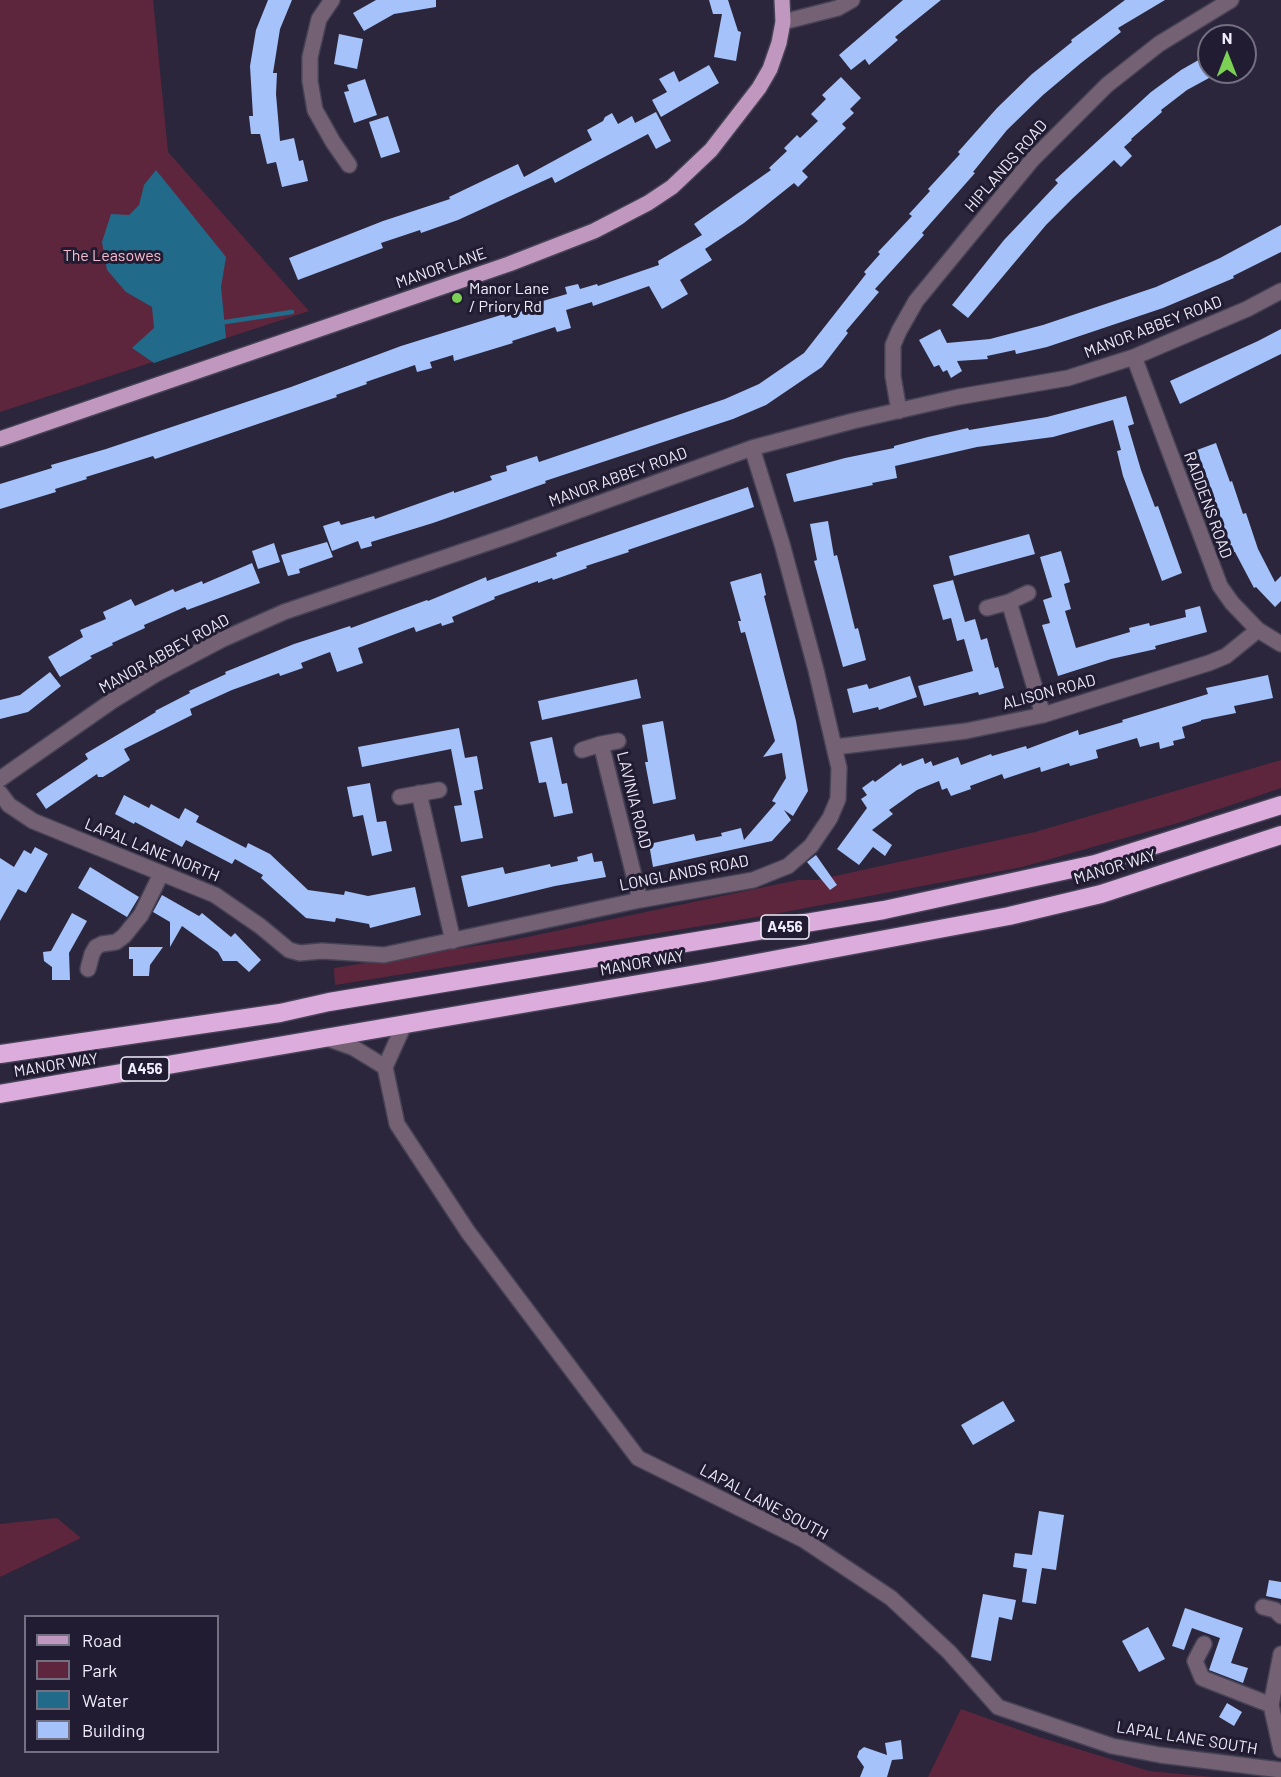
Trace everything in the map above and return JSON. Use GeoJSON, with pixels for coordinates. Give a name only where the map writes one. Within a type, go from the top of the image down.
{"type":"FeatureCollection","features":[{"type":"Feature","properties":{"kind":"highway","name":"MANOR WAY"},"geometry":{"type":"LineString","coordinates":[[0,1054],[280,1013],[329,1002],[884,910],[1095,864],[1281,806]]}},
{"type":"Feature","properties":{"kind":"highway","name":"MANOR WAY"},"geometry":{"type":"LineString","coordinates":[[0,1094],[702,973],[1009,916],[1101,894],[1281,835]]}},
{"type":"Feature","properties":{"kind":"main road","name":"MANOR LANE"},"geometry":{"type":"LineString","coordinates":[[0,439],[509,264],[594,231],[625,216],[672,187],[711,150],[737,119],[770,69],[779,44],[783,22],[782,0]]}},
{"type":"Feature","properties":{"kind":"street"},"geometry":{"type":"LineString","coordinates":[[332,0],[319,19],[310,57],[310,81],[315,110],[333,142],[350,165]]}},
{"type":"Feature","properties":{"kind":"street"},"geometry":{"type":"LineString","coordinates":[[783,22],[838,8],[852,0]]}},
{"type":"Feature","properties":{"kind":"street","name":"HIPLANDS ROAD"},"geometry":{"type":"LineString","coordinates":[[899,411],[893,376],[893,345],[916,301],[1032,160],[1067,123],[1107,85],[1159,44],[1212,5],[1231,0]]}},
{"type":"Feature","properties":{"kind":"street","name":"MANOR ABBEY ROAD"},"geometry":{"type":"LineString","coordinates":[[0,778],[112,700],[156,674],[221,640],[284,612],[511,535],[752,448],[853,421],[958,397],[1068,378],[1134,357],[1247,309],[1281,291]]}},
{"type":"Feature","properties":{"kind":"street","name":"RADDENS ROAD"},"geometry":{"type":"LineString","coordinates":[[1134,357],[1220,586],[1232,603],[1258,630],[1281,644]]}},
{"type":"Feature","properties":{"kind":"street","name":"LONGLANDS ROAD"},"geometry":{"type":"LineString","coordinates":[[322,951],[384,955],[640,900],[753,880],[788,866],[811,846],[831,818],[838,799],[839,768],[782,544],[752,448]]}},
{"type":"Feature","properties":{"kind":"street"},"geometry":{"type":"LineString","coordinates":[[987,608],[1009,602],[1028,593]]}},
{"type":"Feature","properties":{"kind":"street"},"geometry":{"type":"LineString","coordinates":[[1009,602],[1044,715]]}},
{"type":"Feature","properties":{"kind":"street","name":"ALISON ROAD"},"geometry":{"type":"LineString","coordinates":[[835,747],[966,731],[1044,715],[1209,663],[1226,656],[1258,630]]}},
{"type":"Feature","properties":{"kind":"street","name":"LAVINIA ROAD"},"geometry":{"type":"LineString","coordinates":[[582,750],[618,741]]}},
{"type":"Feature","properties":{"kind":"street","name":"LAVINIA ROAD"},"geometry":{"type":"LineString","coordinates":[[601,744],[640,900]]}},
{"type":"Feature","properties":{"kind":"street"},"geometry":{"type":"LineString","coordinates":[[400,797],[439,790]]}},
{"type":"Feature","properties":{"kind":"street"},"geometry":{"type":"LineString","coordinates":[[419,793],[453,941]]}},
{"type":"Feature","properties":{"kind":"street","name":"LAPAL LANE NORTH"},"geometry":{"type":"LineString","coordinates":[[3,805],[33,821],[215,895],[260,926],[289,950],[322,951]]}},
{"type":"Feature","properties":{"kind":"street"},"geometry":{"type":"LineString","coordinates":[[88,969],[96,948],[102,944],[116,942],[141,915],[161,874]]}},
{"type":"Feature","properties":{"kind":"street"},"geometry":{"type":"LineString","coordinates":[[325,1038],[354,1048],[385,1067],[405,1023]]}},
{"type":"Feature","properties":{"kind":"street","name":"LAPAL LANE SOUTH"},"geometry":{"type":"LineString","coordinates":[[385,1067],[397,1124],[468,1232],[638,1458],[804,1540],[891,1598],[949,1652],[998,1707],[1112,1746],[1160,1755],[1281,1770]]}},
{"type":"Feature","properties":{"kind":"street"},"geometry":{"type":"LineString","coordinates":[[1263,1607],[1275,1610],[1281,1616]]}},
{"type":"Feature","properties":{"kind":"street"},"geometry":{"type":"LineString","coordinates":[[1204,1644],[1196,1660],[1202,1678],[1271,1704]]}},
{"type":"Feature","properties":{"kind":"street"},"geometry":{"type":"LineString","coordinates":[[1281,1653],[1271,1704],[1281,1750]]}},
{"type":"Feature","properties":{"kind":"green space","name":"The Leasowes"},"geometry":{"type":"Polygon","coordinates":[[[0,0],[153,0],[168,152],[309,311],[0,412],[0,0]]]}},
{"type":"Feature","properties":{"kind":"green space"},"geometry":{"type":"Polygon","coordinates":[[[1281,760],[1281,788],[1181,822],[1022,867],[769,915],[335,985],[334,968],[513,940],[798,880],[817,880],[1035,832],[1281,760]]]}},
{"type":"Feature","properties":{"kind":"green space"},"geometry":{"type":"Polygon","coordinates":[[[57,1518],[81,1538],[0,1577],[0,1524],[57,1518]]]}},
{"type":"Feature","properties":{"kind":"green space"},"geometry":{"type":"Polygon","coordinates":[[[961,1709],[1039,1737],[1149,1771],[1213,1777],[928,1777],[961,1709]]]}},
{"type":"Feature","properties":{"kind":"water"},"geometry":{"type":"Polygon","coordinates":[[[156,170],[226,257],[221,287],[226,338],[154,363],[132,348],[154,328],[152,307],[126,292],[107,270],[102,242],[111,214],[129,215],[139,205],[144,185],[156,170]]]}},
{"type":"Feature","properties":{"kind":"building"},"geometry":{"type":"Polygon","coordinates":[[[268,0],[292,0],[280,29],[273,73],[277,73],[276,94],[280,141],[294,138],[299,161],[303,160],[308,181],[282,187],[276,162],[267,164],[260,134],[251,134],[249,116],[253,116],[250,66],[256,30],[268,0]]]}},
{"type":"Feature","properties":{"kind":"building"},"geometry":{"type":"Polygon","coordinates":[[[376,0],[436,0],[436,7],[394,14],[364,31],[353,13],[376,0]]]}},
{"type":"Feature","properties":{"kind":"building"},"geometry":{"type":"Polygon","coordinates":[[[709,0],[728,0],[738,31],[741,32],[736,61],[714,57],[722,14],[713,14],[709,0]]]}},
{"type":"Feature","properties":{"kind":"building"},"geometry":{"type":"Polygon","coordinates":[[[903,0],[941,0],[895,37],[898,40],[869,65],[865,59],[851,70],[839,55],[903,0]]]}},
{"type":"Feature","properties":{"kind":"building"},"geometry":{"type":"Polygon","coordinates":[[[1125,0],[1165,0],[1118,28],[1121,32],[1043,95],[1007,130],[973,172],[975,173],[922,233],[924,235],[875,289],[879,292],[846,331],[848,333],[822,367],[766,405],[733,419],[545,481],[546,483],[433,523],[371,542],[372,546],[361,549],[358,541],[332,551],[323,526],[339,521],[341,525],[374,516],[375,519],[492,480],[490,476],[507,471],[506,466],[537,456],[539,462],[725,399],[759,384],[804,353],[866,274],[864,272],[880,254],[878,252],[912,216],[909,214],[930,191],[928,189],[997,108],[1032,74],[1072,42],[1071,40],[1125,0]]]}},
{"type":"Feature","properties":{"kind":"building"},"geometry":{"type":"Polygon","coordinates":[[[339,34],[363,39],[357,69],[334,64],[339,34]]]}},
{"type":"Feature","properties":{"kind":"building"},"geometry":{"type":"Polygon","coordinates":[[[1197,61],[1198,84],[1161,110],[1162,112],[1131,139],[1124,147],[1132,156],[1121,167],[1114,160],[1073,198],[1046,225],[968,318],[952,305],[1004,240],[1058,183],[1055,180],[1151,92],[1197,61]]]}},
{"type":"Feature","properties":{"kind":"building"},"geometry":{"type":"Polygon","coordinates":[[[709,65],[719,83],[661,117],[652,100],[667,92],[659,79],[674,71],[679,82],[709,65]]]}},
{"type":"Feature","properties":{"kind":"building"},"geometry":{"type":"Polygon","coordinates":[[[841,77],[861,98],[850,109],[854,113],[842,124],[846,128],[802,171],[808,177],[798,187],[794,183],[744,223],[705,249],[712,260],[680,280],[688,294],[662,309],[649,286],[593,306],[592,302],[566,310],[571,328],[557,332],[555,327],[454,361],[453,355],[430,362],[432,368],[417,372],[415,365],[366,382],[367,384],[336,395],[337,397],[155,459],[153,456],[86,477],[87,479],[55,489],[56,492],[0,509],[0,484],[52,468],[51,465],[291,387],[401,346],[537,306],[536,303],[567,294],[565,287],[578,284],[580,289],[597,284],[598,286],[659,265],[658,261],[702,235],[694,224],[771,170],[769,168],[787,151],[784,148],[797,135],[800,138],[818,121],[811,114],[826,99],[822,95],[841,77]]]}},
{"type":"Feature","properties":{"kind":"building"},"geometry":{"type":"Polygon","coordinates":[[[365,79],[377,115],[354,123],[344,92],[349,91],[347,85],[365,79]]]}},
{"type":"Feature","properties":{"kind":"building"},"geometry":{"type":"Polygon","coordinates":[[[656,112],[671,141],[656,149],[648,134],[555,183],[552,177],[458,220],[421,233],[420,230],[381,243],[383,248],[298,280],[289,258],[383,221],[450,199],[449,197],[518,164],[524,177],[592,140],[587,130],[612,113],[618,124],[632,116],[635,123],[656,112]]]}},
{"type":"Feature","properties":{"kind":"building"},"geometry":{"type":"Polygon","coordinates":[[[388,116],[400,152],[381,158],[369,122],[388,116]]]}},
{"type":"Feature","properties":{"kind":"building"},"geometry":{"type":"Polygon","coordinates":[[[1281,225],[1281,252],[1233,276],[1234,278],[1163,308],[1047,347],[1016,354],[1015,350],[987,356],[988,359],[957,361],[962,371],[951,378],[947,370],[943,372],[939,365],[934,367],[919,340],[940,329],[947,343],[990,339],[1043,325],[1156,287],[1220,258],[1281,225]]]}},
{"type":"Feature","properties":{"kind":"building"},"geometry":{"type":"Polygon","coordinates":[[[1281,329],[1281,354],[1180,404],[1170,381],[1281,329]]]}},
{"type":"Feature","properties":{"kind":"building"},"geometry":{"type":"Polygon","coordinates":[[[1126,396],[1134,424],[1128,426],[1141,470],[1155,507],[1158,506],[1182,573],[1162,581],[1123,476],[1117,451],[1121,450],[1113,420],[1053,437],[977,447],[895,466],[897,478],[794,502],[786,474],[894,448],[894,446],[928,437],[968,428],[969,430],[1047,417],[1126,396]]]}},
{"type":"Feature","properties":{"kind":"building"},"geometry":{"type":"Polygon","coordinates":[[[1216,443],[1243,514],[1246,513],[1258,549],[1275,582],[1281,576],[1281,601],[1275,607],[1256,587],[1254,588],[1233,552],[1197,450],[1216,443]]]}},
{"type":"Feature","properties":{"kind":"building"},"geometry":{"type":"Polygon","coordinates":[[[748,487],[754,507],[628,550],[629,552],[553,580],[552,578],[538,583],[538,581],[494,597],[495,599],[452,617],[454,622],[442,626],[441,623],[416,632],[414,627],[358,648],[363,663],[337,672],[330,652],[301,663],[303,668],[280,676],[279,673],[232,690],[190,709],[192,715],[124,749],[130,760],[103,777],[98,777],[97,774],[46,809],[36,794],[88,759],[85,754],[155,711],[190,693],[189,691],[226,674],[225,672],[294,644],[350,626],[351,628],[428,601],[486,577],[487,581],[557,556],[556,553],[748,487]]]}},
{"type":"Feature","properties":{"kind":"building"},"geometry":{"type":"Polygon","coordinates":[[[828,521],[834,556],[837,555],[855,629],[858,628],[866,660],[843,667],[814,561],[817,560],[810,524],[828,521]]]}},
{"type":"Feature","properties":{"kind":"building"},"geometry":{"type":"Polygon","coordinates":[[[1029,534],[1035,554],[954,576],[949,556],[1029,534]]]}},
{"type":"Feature","properties":{"kind":"building"},"geometry":{"type":"Polygon","coordinates":[[[327,542],[333,557],[299,569],[300,573],[288,576],[281,555],[327,542]]]}},
{"type":"Feature","properties":{"kind":"building"},"geometry":{"type":"Polygon","coordinates":[[[274,543],[280,562],[258,569],[252,551],[274,543]]]}},
{"type":"Feature","properties":{"kind":"building"},"geometry":{"type":"Polygon","coordinates":[[[1061,551],[1070,582],[1064,584],[1071,609],[1065,611],[1076,648],[1130,632],[1129,628],[1149,623],[1150,626],[1186,617],[1185,610],[1200,606],[1207,632],[1155,646],[1156,649],[1111,659],[1058,676],[1042,625],[1050,623],[1043,600],[1052,597],[1040,557],[1061,551]]]}},
{"type":"Feature","properties":{"kind":"building"},"geometry":{"type":"Polygon","coordinates":[[[252,563],[260,583],[187,610],[185,607],[144,625],[145,628],[112,643],[113,645],[90,656],[92,658],[60,677],[48,657],[83,637],[80,630],[106,619],[103,612],[131,599],[135,606],[173,589],[175,592],[202,581],[203,584],[252,563]]]}},
{"type":"Feature","properties":{"kind":"building"},"geometry":{"type":"Polygon","coordinates":[[[761,573],[766,595],[764,596],[796,721],[808,791],[793,816],[784,810],[791,820],[772,841],[653,867],[649,844],[694,834],[696,841],[722,836],[721,833],[741,828],[744,840],[776,803],[772,801],[786,778],[782,753],[763,757],[775,741],[745,632],[741,633],[738,621],[741,621],[730,582],[761,573]]]}},
{"type":"Feature","properties":{"kind":"building"},"geometry":{"type":"Polygon","coordinates":[[[953,580],[965,622],[975,619],[981,640],[987,638],[995,668],[998,667],[1004,688],[979,695],[978,692],[924,706],[918,686],[973,671],[964,639],[957,641],[951,618],[943,620],[933,585],[953,580]]]}},
{"type":"Feature","properties":{"kind":"building"},"geometry":{"type":"Polygon","coordinates":[[[50,672],[61,686],[28,712],[0,719],[0,700],[20,695],[50,672]]]}},
{"type":"Feature","properties":{"kind":"building"},"geometry":{"type":"Polygon","coordinates":[[[1268,675],[1273,698],[1234,706],[1236,713],[1201,720],[1182,727],[1185,738],[1173,741],[1174,745],[1160,749],[1159,742],[1140,747],[1137,738],[1096,750],[1098,758],[1070,766],[1069,763],[1041,772],[1040,767],[1004,779],[1002,774],[951,796],[947,788],[942,790],[939,781],[917,790],[889,810],[893,814],[872,830],[892,845],[885,856],[873,847],[859,865],[837,849],[867,808],[861,799],[867,795],[862,788],[873,780],[875,782],[901,763],[902,766],[923,758],[925,764],[931,761],[933,766],[958,757],[961,765],[991,754],[992,756],[1026,746],[1027,749],[1078,730],[1079,735],[1123,722],[1122,720],[1208,694],[1206,688],[1268,675]]]}},
{"type":"Feature","properties":{"kind":"building"},"geometry":{"type":"Polygon","coordinates":[[[910,676],[917,697],[879,710],[878,707],[853,713],[847,689],[867,684],[869,689],[910,676]]]}},
{"type":"Feature","properties":{"kind":"building"},"geometry":{"type":"Polygon","coordinates":[[[637,679],[641,698],[542,720],[538,701],[637,679]]]}},
{"type":"Feature","properties":{"kind":"building"},"geometry":{"type":"Polygon","coordinates":[[[663,721],[676,799],[653,804],[645,762],[648,762],[642,725],[663,721]]]}},
{"type":"Feature","properties":{"kind":"building"},"geometry":{"type":"Polygon","coordinates":[[[459,728],[465,758],[477,756],[483,789],[474,791],[483,838],[461,842],[454,806],[462,805],[451,749],[362,767],[358,747],[459,728]]]}},
{"type":"Feature","properties":{"kind":"building"},"geometry":{"type":"Polygon","coordinates":[[[552,737],[562,784],[567,783],[573,813],[554,817],[546,782],[539,783],[530,742],[552,737]]]}},
{"type":"Feature","properties":{"kind":"building"},"geometry":{"type":"Polygon","coordinates":[[[370,783],[377,822],[386,821],[392,851],[372,856],[363,815],[353,817],[347,787],[370,783]]]}},
{"type":"Feature","properties":{"kind":"building"},"geometry":{"type":"Polygon","coordinates":[[[124,795],[149,808],[151,804],[179,819],[185,808],[199,816],[196,822],[246,848],[248,843],[270,854],[308,890],[344,895],[345,891],[368,896],[415,887],[421,915],[370,928],[369,924],[336,918],[335,922],[306,918],[261,878],[263,875],[235,859],[232,864],[186,840],[182,847],[115,814],[124,795]]]}},
{"type":"Feature","properties":{"kind":"building"},"geometry":{"type":"Polygon","coordinates":[[[35,847],[48,854],[26,893],[18,889],[0,921],[0,858],[14,867],[24,850],[31,854],[35,847]]]}},
{"type":"Feature","properties":{"kind":"building"},"geometry":{"type":"Polygon","coordinates":[[[592,853],[594,862],[602,861],[606,877],[555,886],[468,907],[461,876],[503,867],[505,874],[550,864],[551,867],[578,861],[577,857],[592,853]]]}},
{"type":"Feature","properties":{"kind":"building"},"geometry":{"type":"Polygon","coordinates":[[[816,855],[837,885],[830,890],[807,862],[816,855]]]}},
{"type":"Feature","properties":{"kind":"building"},"geometry":{"type":"Polygon","coordinates":[[[90,867],[139,897],[127,917],[78,888],[90,867]]]}},
{"type":"Feature","properties":{"kind":"building"},"geometry":{"type":"Polygon","coordinates":[[[162,895],[199,916],[202,913],[231,937],[235,933],[261,960],[249,972],[237,961],[223,961],[218,952],[182,926],[170,947],[170,922],[153,912],[162,895]]]}},
{"type":"Feature","properties":{"kind":"building"},"geometry":{"type":"Polygon","coordinates":[[[72,913],[87,921],[69,953],[70,980],[52,980],[52,967],[44,961],[43,952],[51,951],[72,913]]]}},
{"type":"Feature","properties":{"kind":"building"},"geometry":{"type":"Polygon","coordinates":[[[129,947],[163,947],[150,965],[149,976],[133,976],[133,959],[129,959],[129,947]]]}},
{"type":"Feature","properties":{"kind":"building"},"geometry":{"type":"Polygon","coordinates":[[[1003,1401],[1015,1421],[973,1445],[961,1425],[1003,1401]]]}},
{"type":"Feature","properties":{"kind":"building"},"geometry":{"type":"Polygon","coordinates":[[[1039,1511],[1064,1515],[1056,1570],[1042,1568],[1036,1604],[1022,1602],[1027,1569],[1013,1567],[1015,1553],[1032,1555],[1039,1511]]]}},
{"type":"Feature","properties":{"kind":"building"},"geometry":{"type":"Polygon","coordinates":[[[1269,1580],[1281,1582],[1281,1599],[1266,1596],[1269,1580]]]}},
{"type":"Feature","properties":{"kind":"building"},"geometry":{"type":"Polygon","coordinates":[[[983,1594],[1016,1600],[1012,1620],[999,1617],[991,1661],[971,1657],[983,1594]]]}},
{"type":"Feature","properties":{"kind":"building"},"geometry":{"type":"Polygon","coordinates":[[[1185,1608],[1243,1628],[1231,1663],[1248,1668],[1243,1683],[1209,1670],[1220,1638],[1192,1628],[1184,1650],[1172,1646],[1185,1608]]]}},
{"type":"Feature","properties":{"kind":"building"},"geometry":{"type":"Polygon","coordinates":[[[1148,1627],[1165,1659],[1139,1672],[1122,1641],[1148,1627]]]}},
{"type":"Feature","properties":{"kind":"building"},"geometry":{"type":"Polygon","coordinates":[[[1227,1703],[1242,1712],[1234,1726],[1219,1717],[1227,1703]]]}},
{"type":"Feature","properties":{"kind":"building"},"geometry":{"type":"Polygon","coordinates":[[[901,1740],[903,1759],[892,1760],[887,1777],[860,1777],[864,1767],[857,1757],[859,1751],[864,1747],[887,1755],[885,1743],[901,1740]]]}},
{"type":"Feature","properties":{"kind":"waterway"},"geometry":{"type":"LineString","coordinates":[[225,322],[292,312]]}},
{"type":"Feature","properties":{"kind":"place","name":"Manor Lane / Priory Rd"},"geometry":{"type":"Point","coordinates":[457,298]}}]}
